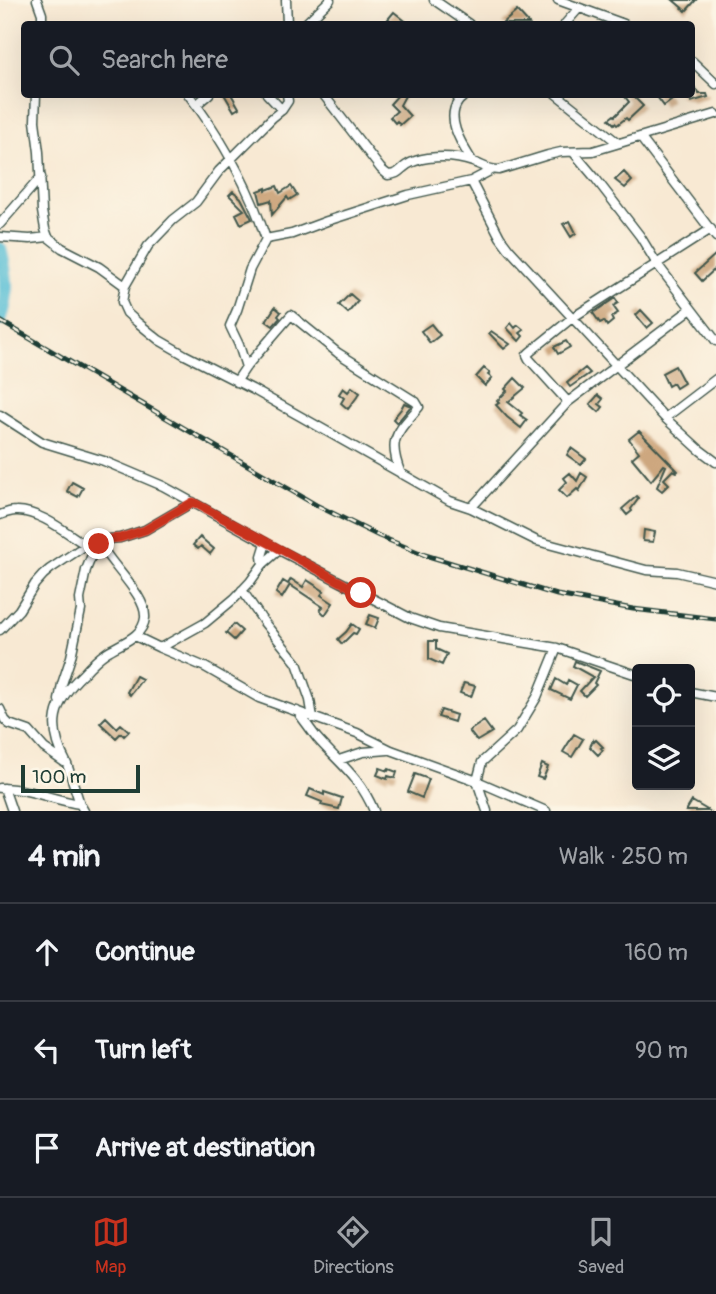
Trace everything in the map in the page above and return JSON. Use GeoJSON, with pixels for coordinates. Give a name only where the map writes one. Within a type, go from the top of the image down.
{"type":"FeatureCollection","features":[{"type":"Feature","properties":{"kind":"street"},"geometry":{"type":"LineString","coordinates":[[37,0],[43,21]]}},
{"type":"Feature","properties":{"kind":"street"},"geometry":{"type":"LineString","coordinates":[[286,0],[287,21]]}},
{"type":"Feature","properties":{"kind":"street"},"geometry":{"type":"LineString","coordinates":[[308,21],[330,0]]}},
{"type":"Feature","properties":{"kind":"street"},"geometry":{"type":"LineString","coordinates":[[558,0],[616,21]]}},
{"type":"Feature","properties":{"kind":"street"},"geometry":{"type":"LineString","coordinates":[[438,1],[465,21]]}},
{"type":"Feature","properties":{"kind":"street"},"geometry":{"type":"LineString","coordinates":[[568,21],[579,8]]}},
{"type":"Feature","properties":{"kind":"street"},"geometry":{"type":"LineString","coordinates":[[695,65],[716,84]]}},
{"type":"Feature","properties":{"kind":"street"},"geometry":{"type":"LineString","coordinates":[[36,98],[35,121],[44,229],[48,237],[62,248],[125,286]]}},
{"type":"Feature","properties":{"kind":"street"},"geometry":{"type":"LineString","coordinates":[[191,98],[232,159],[266,239],[250,269],[230,326],[246,367]]}},
{"type":"Feature","properties":{"kind":"street"},"geometry":{"type":"LineString","coordinates":[[196,105],[204,98]]}},
{"type":"Feature","properties":{"kind":"street"},"geometry":{"type":"LineString","coordinates":[[271,98],[282,110]]}},
{"type":"Feature","properties":{"kind":"street"},"geometry":{"type":"LineString","coordinates":[[288,98],[282,110],[219,171],[196,202],[173,220],[148,246],[125,286],[122,302],[127,313],[159,340],[185,355],[450,501],[471,508],[537,541],[646,570],[677,572],[716,581]]}},
{"type":"Feature","properties":{"kind":"street"},"geometry":{"type":"LineString","coordinates":[[326,98],[388,175],[399,173],[406,165],[416,160],[430,158],[472,161],[492,170]]}},
{"type":"Feature","properties":{"kind":"street"},"geometry":{"type":"LineString","coordinates":[[462,98],[453,111],[457,133],[472,161]]}},
{"type":"Feature","properties":{"kind":"street"},"geometry":{"type":"LineString","coordinates":[[561,98],[618,143]]}},
{"type":"Feature","properties":{"kind":"street"},"geometry":{"type":"LineString","coordinates":[[266,239],[292,234],[408,195],[471,181],[492,170],[508,168],[561,152],[593,151],[716,114]]}},
{"type":"Feature","properties":{"kind":"street"},"geometry":{"type":"LineString","coordinates":[[568,402],[527,355],[572,318],[657,264],[713,233],[640,137]]}},
{"type":"Feature","properties":{"kind":"street"},"geometry":{"type":"LineString","coordinates":[[574,153],[640,236],[657,264],[716,341]]}},
{"type":"Feature","properties":{"kind":"street"},"geometry":{"type":"LineString","coordinates":[[0,224],[41,177]]}},
{"type":"Feature","properties":{"kind":"street"},"geometry":{"type":"LineString","coordinates":[[471,181],[509,249],[665,418],[716,462]]}},
{"type":"Feature","properties":{"kind":"street"},"geometry":{"type":"LineString","coordinates":[[0,237],[48,237]]}},
{"type":"Feature","properties":{"kind":"street"},"geometry":{"type":"LineString","coordinates":[[471,508],[568,402],[691,309]]}},
{"type":"Feature","properties":{"kind":"street"},"geometry":{"type":"LineString","coordinates":[[236,382],[288,318],[291,315],[297,318],[338,353],[416,402],[419,407],[397,433],[394,442],[395,457],[401,474]]}},
{"type":"Feature","properties":{"kind":"street"},"geometry":{"type":"LineString","coordinates":[[665,418],[716,379]]}},
{"type":"Feature","properties":{"kind":"street"},"geometry":{"type":"LineString","coordinates":[[0,415],[42,442],[137,474],[410,618],[439,628],[557,648],[632,673]]}},
{"type":"Feature","properties":{"kind":"street"},"geometry":{"type":"LineString","coordinates":[[0,630],[19,610],[43,575],[86,545],[145,530],[193,502]]}},
{"type":"Feature","properties":{"kind":"street"},"geometry":{"type":"LineString","coordinates":[[0,515],[18,511],[31,513],[86,545]]}},
{"type":"Feature","properties":{"kind":"street"},"geometry":{"type":"LineString","coordinates":[[59,703],[70,687],[104,654],[135,636],[145,620],[140,599],[102,550],[98,540]]}},
{"type":"Feature","properties":{"kind":"street"},"geometry":{"type":"LineString","coordinates":[[82,807],[67,764],[58,748],[54,728],[81,610],[80,598],[86,570],[98,540]]}},
{"type":"Feature","properties":{"kind":"street"},"geometry":{"type":"LineString","coordinates":[[263,564],[262,556],[266,543]]}},
{"type":"Feature","properties":{"kind":"street"},"geometry":{"type":"LineString","coordinates":[[160,648],[201,627],[242,590],[263,564],[279,550]]}},
{"type":"Feature","properties":{"kind":"street"},"geometry":{"type":"LineString","coordinates":[[242,590],[297,663],[313,718]]}},
{"type":"Feature","properties":{"kind":"street"},"geometry":{"type":"LineString","coordinates":[[135,636],[205,667],[259,698],[357,733],[391,750],[477,780],[546,811]]}},
{"type":"Feature","properties":{"kind":"street"},"geometry":{"type":"LineString","coordinates":[[487,811],[477,780],[483,760],[517,730],[537,697],[557,648]]}},
{"type":"Feature","properties":{"kind":"street"},"geometry":{"type":"LineString","coordinates":[[695,693],[716,697]]}},
{"type":"Feature","properties":{"kind":"street"},"geometry":{"type":"LineString","coordinates":[[0,709],[9,724],[29,731],[44,748],[67,764]]}},
{"type":"Feature","properties":{"kind":"street"},"geometry":{"type":"LineString","coordinates":[[297,712],[358,781],[374,811]]}},
{"type":"Feature","properties":{"kind":"street"},"geometry":{"type":"LineString","coordinates":[[339,760],[363,752],[391,750]]}},
{"type":"Feature","properties":{"kind":"street"},"geometry":{"type":"LineString","coordinates":[[2,788],[38,793],[82,807]]}},
{"type":"Feature","properties":{"kind":"street"},"geometry":{"type":"LineString","coordinates":[[2,788],[12,811]]}},
{"type":"Feature","properties":{"kind":"building"},"geometry":{"type":"Polygon","coordinates":[[[673,0],[696,0],[686,11],[673,0]]]}},
{"type":"Feature","properties":{"kind":"building"},"geometry":{"type":"Polygon","coordinates":[[[517,11],[526,21],[505,21],[517,11]]]}},
{"type":"Feature","properties":{"kind":"building"},"geometry":{"type":"Polygon","coordinates":[[[394,12],[405,21],[391,21],[388,19],[394,12]]]}},
{"type":"Feature","properties":{"kind":"building"},"geometry":{"type":"Polygon","coordinates":[[[695,88],[699,94],[707,94],[708,97],[691,102],[686,98],[695,98],[695,88]]]}},
{"type":"Feature","properties":{"kind":"building"},"geometry":{"type":"Polygon","coordinates":[[[226,98],[233,98],[239,108],[234,111],[226,98]]]}},
{"type":"Feature","properties":{"kind":"building"},"geometry":{"type":"Polygon","coordinates":[[[395,98],[404,98],[400,105],[410,116],[400,125],[397,121],[395,123],[390,117],[397,111],[390,104],[395,98]]]}},
{"type":"Feature","properties":{"kind":"building"},"geometry":{"type":"Polygon","coordinates":[[[626,98],[635,98],[643,106],[628,120],[626,118],[617,125],[614,124],[609,119],[629,102],[626,98]]]}},
{"type":"Feature","properties":{"kind":"building"},"geometry":{"type":"Polygon","coordinates":[[[658,98],[670,98],[672,100],[664,106],[658,98]]]}},
{"type":"Feature","properties":{"kind":"building"},"geometry":{"type":"Polygon","coordinates":[[[624,172],[632,181],[625,188],[615,180],[624,172]]]}},
{"type":"Feature","properties":{"kind":"building"},"geometry":{"type":"Polygon","coordinates":[[[277,186],[280,193],[291,186],[297,195],[289,200],[287,197],[272,215],[271,200],[261,203],[258,191],[277,186]]]}},
{"type":"Feature","properties":{"kind":"building"},"geometry":{"type":"Polygon","coordinates":[[[233,191],[241,198],[252,219],[241,224],[236,214],[244,210],[229,195],[233,191]]]}},
{"type":"Feature","properties":{"kind":"building"},"geometry":{"type":"Polygon","coordinates":[[[570,221],[576,233],[571,237],[563,224],[570,221]]]}},
{"type":"Feature","properties":{"kind":"building"},"geometry":{"type":"Polygon","coordinates":[[[716,254],[716,268],[702,281],[695,273],[716,254]]]}},
{"type":"Feature","properties":{"kind":"building"},"geometry":{"type":"Polygon","coordinates":[[[350,294],[358,301],[348,313],[339,305],[350,294]]]}},
{"type":"Feature","properties":{"kind":"building"},"geometry":{"type":"Polygon","coordinates":[[[615,298],[618,303],[613,306],[618,313],[611,317],[613,321],[607,326],[604,321],[600,323],[593,313],[615,298]]]}},
{"type":"Feature","properties":{"kind":"building"},"geometry":{"type":"Polygon","coordinates":[[[275,307],[281,312],[278,316],[280,318],[273,326],[266,321],[275,307]]]}},
{"type":"Feature","properties":{"kind":"building"},"geometry":{"type":"Polygon","coordinates":[[[641,310],[653,323],[647,328],[636,315],[641,310]]]}},
{"type":"Feature","properties":{"kind":"building"},"geometry":{"type":"Polygon","coordinates":[[[511,323],[515,328],[518,325],[524,330],[520,333],[523,336],[519,341],[507,328],[511,323]]]}},
{"type":"Feature","properties":{"kind":"building"},"geometry":{"type":"Polygon","coordinates":[[[431,324],[440,335],[430,343],[421,331],[431,324]]]}},
{"type":"Feature","properties":{"kind":"building"},"geometry":{"type":"Polygon","coordinates":[[[491,331],[510,344],[504,349],[489,333],[491,331]]]}},
{"type":"Feature","properties":{"kind":"building"},"geometry":{"type":"Polygon","coordinates":[[[566,341],[570,347],[558,354],[554,347],[566,341]]]}},
{"type":"Feature","properties":{"kind":"building"},"geometry":{"type":"Polygon","coordinates":[[[675,366],[684,383],[676,388],[673,383],[668,386],[662,373],[675,366]]]}},
{"type":"Feature","properties":{"kind":"building"},"geometry":{"type":"Polygon","coordinates":[[[484,368],[492,378],[485,386],[476,377],[484,368]]]}},
{"type":"Feature","properties":{"kind":"building"},"geometry":{"type":"Polygon","coordinates":[[[585,368],[590,373],[570,387],[567,383],[585,368]]]}},
{"type":"Feature","properties":{"kind":"building"},"geometry":{"type":"Polygon","coordinates":[[[515,378],[525,388],[508,402],[527,420],[521,428],[496,405],[515,378]]]}},
{"type":"Feature","properties":{"kind":"building"},"geometry":{"type":"Polygon","coordinates":[[[352,387],[360,393],[348,409],[341,403],[344,398],[339,394],[343,388],[348,392],[352,387]]]}},
{"type":"Feature","properties":{"kind":"building"},"geometry":{"type":"Polygon","coordinates":[[[598,395],[603,399],[599,404],[603,407],[599,412],[590,404],[598,395]]]}},
{"type":"Feature","properties":{"kind":"building"},"geometry":{"type":"Polygon","coordinates":[[[404,403],[411,406],[397,423],[393,419],[404,403]]]}},
{"type":"Feature","properties":{"kind":"building"},"geometry":{"type":"Polygon","coordinates":[[[639,431],[678,471],[673,470],[664,479],[669,484],[662,491],[657,487],[666,466],[664,465],[651,481],[632,458],[639,452],[629,439],[639,431]]]}},
{"type":"Feature","properties":{"kind":"building"},"geometry":{"type":"Polygon","coordinates":[[[571,448],[586,459],[581,465],[567,455],[571,448]]]}},
{"type":"Feature","properties":{"kind":"building"},"geometry":{"type":"Polygon","coordinates":[[[570,473],[577,481],[581,473],[587,477],[579,491],[577,489],[567,498],[559,490],[567,482],[564,478],[570,473]]]}},
{"type":"Feature","properties":{"kind":"building"},"geometry":{"type":"Polygon","coordinates":[[[72,482],[83,488],[78,497],[67,491],[72,482]]]}},
{"type":"Feature","properties":{"kind":"building"},"geometry":{"type":"Polygon","coordinates":[[[637,496],[639,498],[627,515],[622,509],[637,496]]]}},
{"type":"Feature","properties":{"kind":"building"},"geometry":{"type":"Polygon","coordinates":[[[644,530],[655,532],[653,542],[643,541],[644,530]]]}},
{"type":"Feature","properties":{"kind":"building"},"geometry":{"type":"Polygon","coordinates":[[[200,537],[214,549],[210,554],[201,546],[198,549],[193,545],[200,537]]]}},
{"type":"Feature","properties":{"kind":"building"},"geometry":{"type":"Polygon","coordinates":[[[291,579],[303,587],[307,580],[324,591],[321,595],[333,603],[325,615],[320,610],[323,607],[290,585],[282,598],[276,593],[283,581],[288,584],[291,579]]]}},
{"type":"Feature","properties":{"kind":"building"},"geometry":{"type":"Polygon","coordinates":[[[370,615],[379,618],[375,628],[366,624],[370,615]]]}},
{"type":"Feature","properties":{"kind":"building"},"geometry":{"type":"Polygon","coordinates":[[[234,624],[242,631],[234,640],[226,633],[234,624]]]}},
{"type":"Feature","properties":{"kind":"building"},"geometry":{"type":"Polygon","coordinates":[[[352,624],[359,629],[342,644],[338,639],[352,624]]]}},
{"type":"Feature","properties":{"kind":"building"},"geometry":{"type":"Polygon","coordinates":[[[429,641],[436,641],[436,649],[447,654],[442,665],[429,659],[429,641]]]}},
{"type":"Feature","properties":{"kind":"building"},"geometry":{"type":"Polygon","coordinates":[[[575,661],[600,671],[594,683],[596,685],[585,696],[580,691],[593,677],[573,666],[575,661]]]}},
{"type":"Feature","properties":{"kind":"building"},"geometry":{"type":"Polygon","coordinates":[[[136,676],[142,679],[130,695],[127,692],[136,676]]]}},
{"type":"Feature","properties":{"kind":"building"},"geometry":{"type":"Polygon","coordinates":[[[556,679],[566,685],[568,680],[577,685],[570,699],[551,690],[556,679]]]}},
{"type":"Feature","properties":{"kind":"building"},"geometry":{"type":"Polygon","coordinates":[[[464,683],[475,686],[471,697],[460,693],[464,683]]]}},
{"type":"Feature","properties":{"kind":"building"},"geometry":{"type":"Polygon","coordinates":[[[441,710],[456,715],[454,722],[438,717],[441,710]]]}},
{"type":"Feature","properties":{"kind":"building"},"geometry":{"type":"Polygon","coordinates":[[[106,717],[117,728],[121,724],[129,731],[116,738],[100,723],[106,717]]]}},
{"type":"Feature","properties":{"kind":"building"},"geometry":{"type":"Polygon","coordinates":[[[484,721],[492,732],[477,741],[469,731],[484,721]]]}},
{"type":"Feature","properties":{"kind":"building"},"geometry":{"type":"Polygon","coordinates":[[[574,734],[583,739],[572,757],[563,752],[574,734]]]}},
{"type":"Feature","properties":{"kind":"building"},"geometry":{"type":"Polygon","coordinates":[[[593,740],[603,747],[598,755],[590,747],[593,740]]]}},
{"type":"Feature","properties":{"kind":"building"},"geometry":{"type":"Polygon","coordinates":[[[542,764],[548,767],[543,779],[537,777],[542,764]]]}},
{"type":"Feature","properties":{"kind":"building"},"geometry":{"type":"Polygon","coordinates":[[[380,768],[397,772],[395,778],[388,776],[387,779],[377,775],[380,768]]]}},
{"type":"Feature","properties":{"kind":"building"},"geometry":{"type":"Polygon","coordinates":[[[415,774],[429,779],[422,798],[408,792],[415,774]]]}},
{"type":"Feature","properties":{"kind":"building"},"geometry":{"type":"Polygon","coordinates":[[[310,789],[342,798],[339,809],[321,805],[322,802],[307,796],[310,789]]]}},
{"type":"Feature","properties":{"kind":"building"},"geometry":{"type":"Polygon","coordinates":[[[692,801],[709,811],[686,811],[692,801]]]}},
{"type":"Feature","properties":{"kind":"waterway"},"geometry":{"type":"LineString","coordinates":[[0,249],[6,284],[0,319]]}},
{"type":"Feature","properties":{"kind":"railway"},"geometry":{"type":"LineString","coordinates":[[0,321],[316,505],[379,536],[425,555],[557,595],[633,609],[716,619]]}},
{"type":"Feature","properties":{"kind":"route"},"geometry":{"type":"LineString","coordinates":[[99,544],[98,540],[120,538],[159,524],[193,502],[361,593]]}}]}
